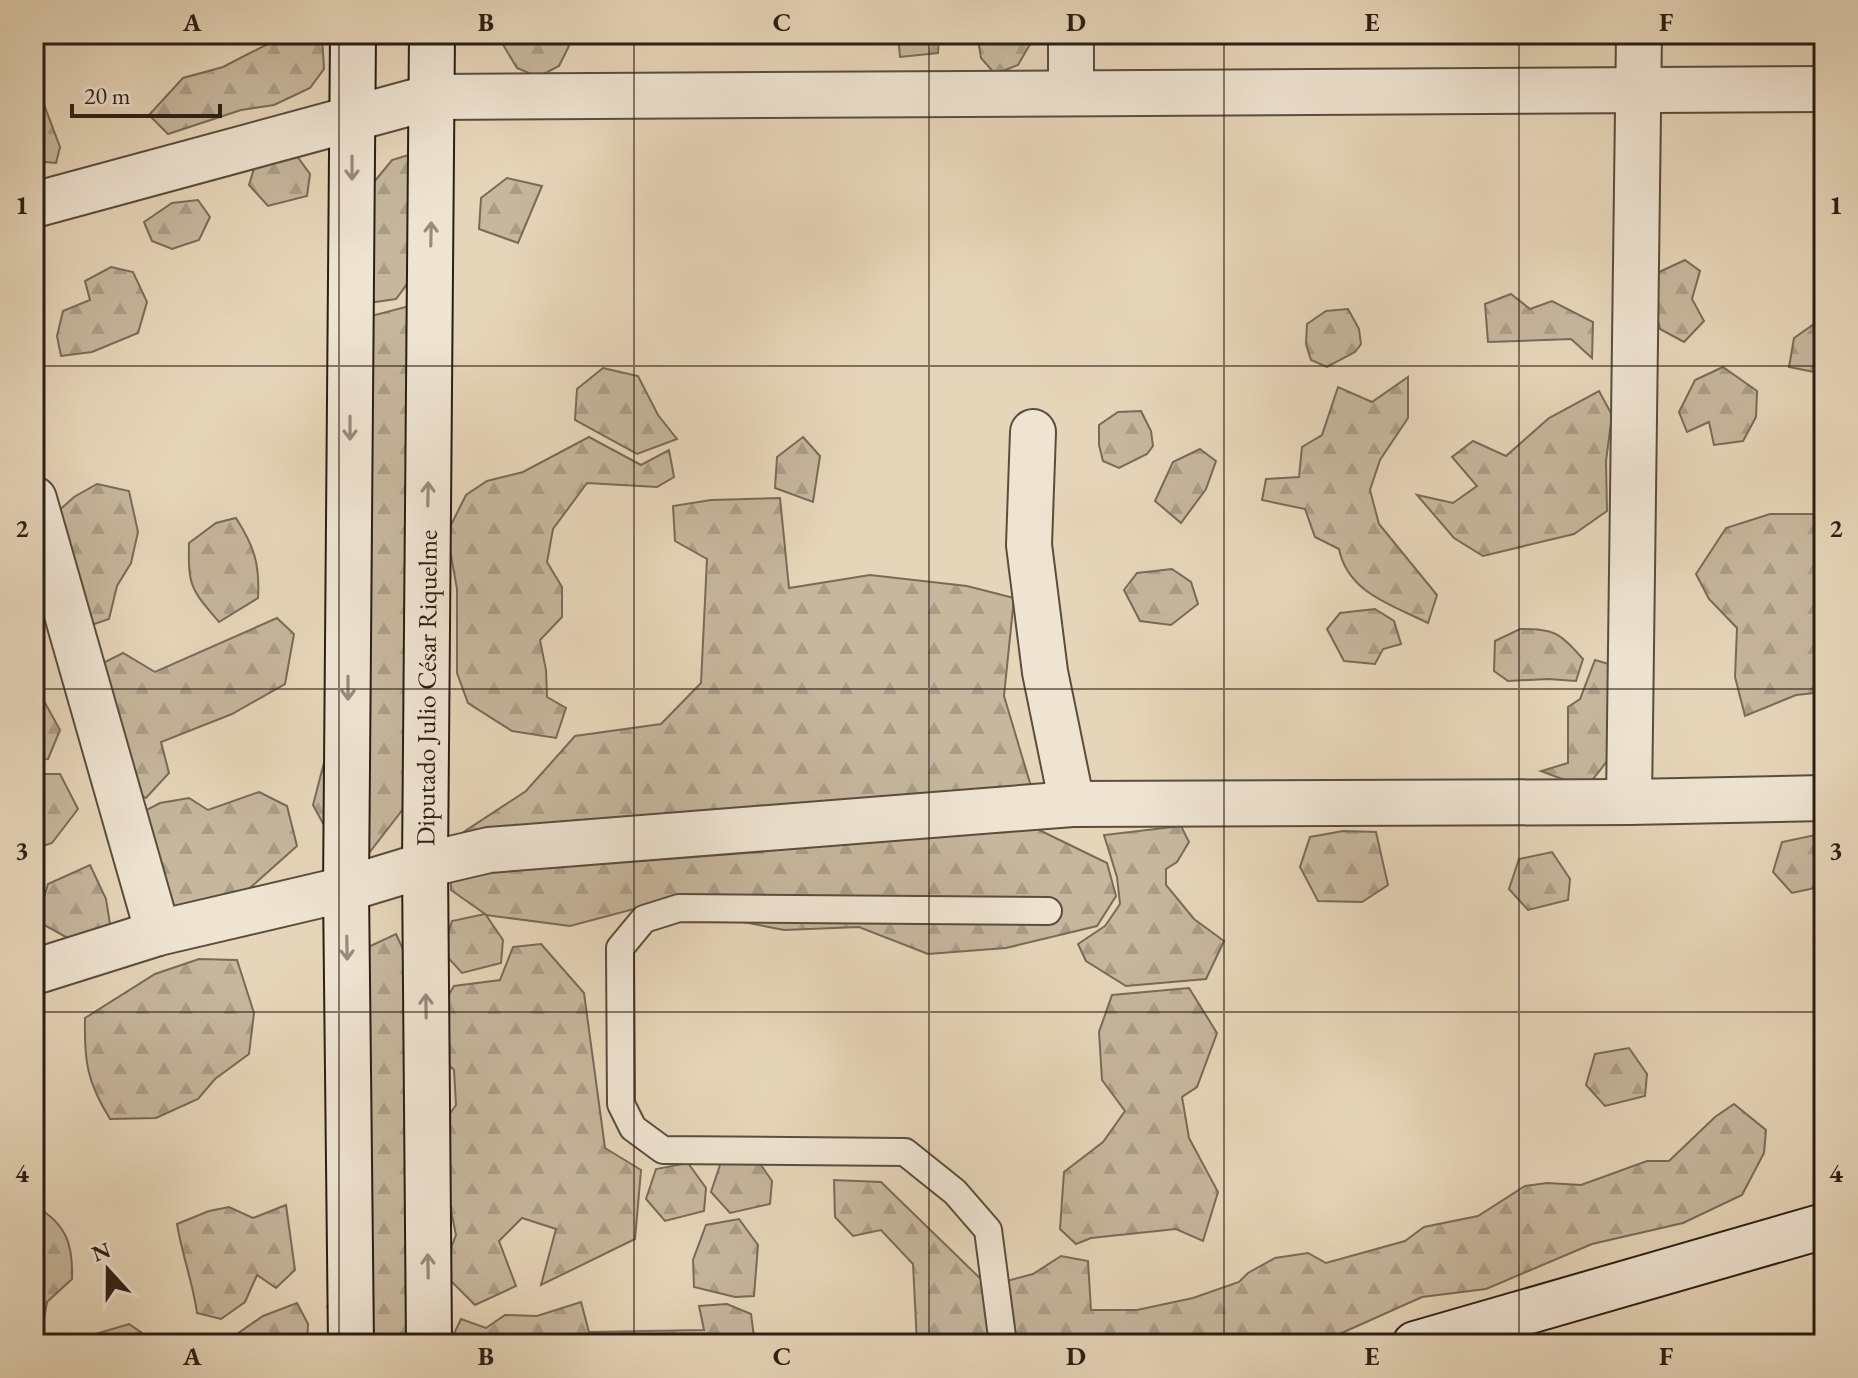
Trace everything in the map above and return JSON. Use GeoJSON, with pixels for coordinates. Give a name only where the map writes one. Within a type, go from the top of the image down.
{"type":"FeatureCollection","features":[{"type":"Feature","properties":{"kind":"street"},"geometry":{"type":"LineString","coordinates":[[351,1344],[346,889],[353,34]]}},
{"type":"Feature","properties":{"kind":"street","name":"Diputado Julio César Riquelme"},"geometry":{"type":"LineString","coordinates":[[429,1344],[425,865],[432,34]]}},
{"type":"Feature","properties":{"kind":"street"},"geometry":{"type":"LineString","coordinates":[[1071,34],[1071,93]]}},
{"type":"Feature","properties":{"kind":"street"},"geometry":{"type":"LineString","coordinates":[[1629,802],[1639,34]]}},
{"type":"Feature","properties":{"kind":"street"},"geometry":{"type":"LineString","coordinates":[[34,205],[432,97],[1824,89]]}},
{"type":"Feature","properties":{"kind":"street"},"geometry":{"type":"LineString","coordinates":[[1033,432],[1029,545],[1045,672],[1072,804]]}},
{"type":"Feature","properties":{"kind":"street"},"geometry":{"type":"LineString","coordinates":[[34,499],[158,933]]}},
{"type":"Feature","properties":{"kind":"street"},"geometry":{"type":"LineString","coordinates":[[34,972],[158,933],[346,889],[489,850],[1072,804],[1629,802],[1824,798]]}},
{"type":"Feature","properties":{"kind":"street"},"geometry":{"type":"LineString","coordinates":[[1415,1344],[1824,1226]]}},
{"type":"Feature","properties":{"kind":"lane"},"geometry":{"type":"LineString","coordinates":[[1003,1344],[988,1230],[955,1192],[905,1152],[663,1150],[633,1128],[621,1104],[620,948],[644,919],[679,908],[1048,911]]}},
{"type":"Feature","properties":{"kind":"green space"},"geometry":{"type":"Polygon","coordinates":[[[287,34],[321,34],[324,69],[310,88],[274,105],[241,110],[168,134],[149,115],[183,78],[223,67],[287,34]]]}},
{"type":"Feature","properties":{"kind":"green space"},"geometry":{"type":"Polygon","coordinates":[[[507,34],[564,34],[569,46],[559,66],[538,77],[517,68],[499,38],[507,34]]]}},
{"type":"Feature","properties":{"kind":"green space"},"geometry":{"type":"Polygon","coordinates":[[[898,34],[939,34],[938,53],[900,57],[898,34]]]}},
{"type":"Feature","properties":{"kind":"green space"},"geometry":{"type":"Polygon","coordinates":[[[977,34],[1036,34],[1018,65],[995,74],[981,58],[977,34]]]}},
{"type":"Feature","properties":{"kind":"green space"},"geometry":{"type":"Polygon","coordinates":[[[34,91],[40,94],[60,147],[56,163],[34,161],[34,91]]]}},
{"type":"Feature","properties":{"kind":"green space"},"geometry":{"type":"Polygon","coordinates":[[[291,148],[310,174],[307,196],[268,206],[249,185],[258,155],[291,148]]]}},
{"type":"Feature","properties":{"kind":"green space"},"geometry":{"type":"Polygon","coordinates":[[[428,149],[420,267],[396,299],[368,303],[374,182],[392,160],[428,149]]]}},
{"type":"Feature","properties":{"kind":"green space"},"geometry":{"type":"Polygon","coordinates":[[[507,178],[542,186],[518,243],[479,229],[481,198],[507,178]]]}},
{"type":"Feature","properties":{"kind":"green space"},"geometry":{"type":"Polygon","coordinates":[[[198,200],[210,217],[199,240],[172,249],[152,241],[144,222],[172,203],[198,200]]]}},
{"type":"Feature","properties":{"kind":"green space"},"geometry":{"type":"Polygon","coordinates":[[[1685,260],[1700,271],[1692,299],[1704,321],[1684,342],[1660,329],[1652,293],[1657,273],[1685,260]]]}},
{"type":"Feature","properties":{"kind":"green space"},"geometry":{"type":"Polygon","coordinates":[[[111,267],[133,272],[147,302],[138,333],[92,352],[61,356],[57,336],[63,311],[90,300],[85,281],[111,267]]]}},
{"type":"Feature","properties":{"kind":"green space"},"geometry":{"type":"Polygon","coordinates":[[[1511,294],[1530,309],[1552,301],[1593,322],[1592,358],[1571,339],[1488,342],[1485,304],[1511,294]]]}},
{"type":"Feature","properties":{"kind":"green space"},"geometry":{"type":"Polygon","coordinates":[[[413,305],[407,804],[369,853],[331,838],[313,805],[328,747],[356,320],[413,305]]]}},
{"type":"Feature","properties":{"kind":"green space"},"geometry":{"type":"Polygon","coordinates":[[[1348,309],[1359,329],[1361,344],[1355,352],[1327,367],[1311,360],[1306,344],[1307,324],[1326,311],[1348,309]]]}},
{"type":"Feature","properties":{"kind":"green space"},"geometry":{"type":"Polygon","coordinates":[[[1824,317],[1824,374],[1789,367],[1794,338],[1824,317]]]}},
{"type":"Feature","properties":{"kind":"green space"},"geometry":{"type":"Polygon","coordinates":[[[1723,367],[1757,391],[1756,417],[1743,441],[1714,445],[1709,422],[1687,432],[1679,412],[1695,380],[1723,367]]]}},
{"type":"Feature","properties":{"kind":"green space"},"geometry":{"type":"Polygon","coordinates":[[[603,368],[638,376],[658,415],[677,439],[637,454],[575,420],[577,389],[603,368]]]}},
{"type":"Feature","properties":{"kind":"green space"},"geometry":{"type":"Polygon","coordinates":[[[1408,377],[1408,418],[1380,460],[1370,490],[1379,524],[1437,595],[1428,623],[1373,596],[1362,587],[1344,564],[1339,549],[1315,537],[1305,509],[1262,500],[1266,479],[1299,477],[1302,447],[1322,435],[1338,387],[1372,402],[1408,377]]]}},
{"type":"Feature","properties":{"kind":"green space"},"geometry":{"type":"Polygon","coordinates":[[[1599,391],[1612,415],[1606,461],[1607,511],[1574,534],[1483,556],[1454,538],[1417,495],[1453,503],[1477,486],[1452,457],[1473,441],[1506,456],[1549,418],[1599,391]]]}},
{"type":"Feature","properties":{"kind":"green space"},"geometry":{"type":"Polygon","coordinates":[[[1141,411],[1151,431],[1153,446],[1147,454],[1119,468],[1103,461],[1099,425],[1118,412],[1141,411]]]}},
{"type":"Feature","properties":{"kind":"green space"},"geometry":{"type":"Polygon","coordinates":[[[589,437],[641,465],[669,450],[674,477],[657,487],[587,483],[553,529],[547,562],[562,587],[562,617],[540,640],[547,697],[566,708],[556,738],[512,731],[468,703],[457,673],[457,589],[447,533],[466,495],[487,481],[523,472],[589,437]]]}},
{"type":"Feature","properties":{"kind":"green space"},"geometry":{"type":"Polygon","coordinates":[[[803,437],[820,456],[813,502],[775,488],[777,457],[803,437]]]}},
{"type":"Feature","properties":{"kind":"green space"},"geometry":{"type":"Polygon","coordinates":[[[1200,449],[1216,461],[1206,489],[1181,523],[1155,501],[1173,462],[1200,449]]]}},
{"type":"Feature","properties":{"kind":"green space"},"geometry":{"type":"Polygon","coordinates":[[[97,484],[129,491],[138,532],[131,563],[117,586],[109,619],[71,632],[46,522],[74,497],[97,484]]]}},
{"type":"Feature","properties":{"kind":"green space"},"geometry":{"type":"Polygon","coordinates":[[[780,498],[789,588],[870,575],[967,586],[1014,598],[1004,696],[1030,783],[1035,828],[1107,863],[1116,896],[1097,926],[1006,948],[928,954],[859,927],[784,930],[702,914],[679,897],[570,926],[486,915],[503,940],[501,963],[462,973],[442,951],[452,921],[485,914],[451,890],[450,841],[526,791],[575,736],[661,724],[701,683],[707,559],[675,541],[673,506],[711,500],[780,498]]]}},
{"type":"Feature","properties":{"kind":"green space"},"geometry":{"type":"Polygon","coordinates":[[[1770,514],[1824,514],[1824,692],[1796,695],[1745,716],[1735,677],[1737,628],[1709,599],[1696,574],[1726,528],[1770,514]]]}},
{"type":"Feature","properties":{"kind":"green space"},"geometry":{"type":"Polygon","coordinates":[[[236,518],[254,556],[258,598],[219,622],[193,587],[189,543],[216,523],[236,518]]]}},
{"type":"Feature","properties":{"kind":"green space"},"geometry":{"type":"Polygon","coordinates":[[[1172,569],[1191,582],[1198,604],[1171,625],[1140,621],[1124,590],[1137,573],[1172,569]]]}},
{"type":"Feature","properties":{"kind":"green space"},"geometry":{"type":"Polygon","coordinates":[[[1375,609],[1394,621],[1401,644],[1383,649],[1375,664],[1344,661],[1327,629],[1340,613],[1375,609]]]}},
{"type":"Feature","properties":{"kind":"green space"},"geometry":{"type":"Polygon","coordinates":[[[277,618],[294,634],[285,684],[232,714],[161,742],[169,773],[146,798],[108,773],[79,675],[123,653],[155,672],[277,618]]]}},
{"type":"Feature","properties":{"kind":"green space"},"geometry":{"type":"Polygon","coordinates":[[[1520,629],[1549,631],[1568,643],[1583,659],[1576,681],[1508,681],[1494,671],[1495,641],[1520,629]]]}},
{"type":"Feature","properties":{"kind":"green space"},"geometry":{"type":"Polygon","coordinates":[[[1595,660],[1629,670],[1608,760],[1586,788],[1541,771],[1568,763],[1568,707],[1580,699],[1595,660]]]}},
{"type":"Feature","properties":{"kind":"green space"},"geometry":{"type":"Polygon","coordinates":[[[34,683],[60,730],[48,759],[34,760],[34,683]]]}},
{"type":"Feature","properties":{"kind":"green space"},"geometry":{"type":"Polygon","coordinates":[[[34,774],[60,774],[78,809],[52,843],[34,849],[34,774]]]}},
{"type":"Feature","properties":{"kind":"green space"},"geometry":{"type":"Polygon","coordinates":[[[259,792],[287,806],[297,846],[231,905],[157,919],[133,817],[160,803],[189,798],[208,810],[259,792]]]}},
{"type":"Feature","properties":{"kind":"green space"},"geometry":{"type":"Polygon","coordinates":[[[1181,826],[1189,842],[1177,862],[1166,869],[1166,885],[1194,919],[1224,941],[1206,979],[1126,986],[1086,961],[1078,944],[1105,926],[1120,904],[1117,877],[1104,835],[1181,826]]]}},
{"type":"Feature","properties":{"kind":"green space"},"geometry":{"type":"Polygon","coordinates":[[[1343,831],[1376,832],[1388,885],[1362,902],[1318,901],[1300,867],[1310,837],[1343,831]]]}},
{"type":"Feature","properties":{"kind":"green space"},"geometry":{"type":"Polygon","coordinates":[[[1815,835],[1824,847],[1824,886],[1792,893],[1773,872],[1782,842],[1815,835]]]}},
{"type":"Feature","properties":{"kind":"green space"},"geometry":{"type":"Polygon","coordinates":[[[1552,852],[1570,879],[1568,900],[1528,910],[1509,889],[1519,859],[1552,852]]]}},
{"type":"Feature","properties":{"kind":"green space"},"geometry":{"type":"Polygon","coordinates":[[[90,865],[106,899],[110,924],[75,942],[37,921],[48,884],[90,865]]]}},
{"type":"Feature","properties":{"kind":"green space"},"geometry":{"type":"Polygon","coordinates":[[[396,934],[407,958],[413,1238],[406,1344],[359,1344],[327,1307],[341,1287],[349,956],[396,934]]]}},
{"type":"Feature","properties":{"kind":"green space"},"geometry":{"type":"Polygon","coordinates":[[[541,944],[584,993],[605,1148],[641,1170],[635,1239],[541,1285],[556,1229],[522,1218],[499,1241],[516,1286],[475,1305],[442,1272],[456,1235],[444,1177],[442,1125],[456,1105],[454,1070],[434,1051],[441,1008],[454,986],[500,980],[513,947],[541,944]]]}},
{"type":"Feature","properties":{"kind":"green space"},"geometry":{"type":"Polygon","coordinates":[[[199,959],[237,960],[254,1013],[249,1054],[215,1079],[198,1099],[156,1118],[110,1119],[88,1071],[85,1018],[155,974],[199,959]]]}},
{"type":"Feature","properties":{"kind":"green space"},"geometry":{"type":"Polygon","coordinates":[[[1189,988],[1217,1033],[1197,1087],[1182,1097],[1189,1138],[1218,1192],[1203,1241],[1176,1229],[1091,1238],[1076,1244],[1060,1229],[1064,1172],[1103,1142],[1125,1111],[1102,1080],[1099,1032],[1112,995],[1189,988]]]}},
{"type":"Feature","properties":{"kind":"green space"},"geometry":{"type":"Polygon","coordinates":[[[1629,1048],[1647,1074],[1645,1096],[1605,1106],[1586,1085],[1595,1054],[1629,1048]]]}},
{"type":"Feature","properties":{"kind":"green space"},"geometry":{"type":"Polygon","coordinates":[[[1734,1104],[1766,1130],[1764,1153],[1742,1195],[1683,1223],[1592,1244],[1486,1289],[1422,1297],[1335,1336],[1298,1344],[917,1344],[913,1264],[881,1230],[853,1236],[835,1217],[834,1180],[881,1182],[988,1286],[1033,1274],[1061,1256],[1088,1261],[1091,1310],[1137,1310],[1193,1298],[1239,1282],[1248,1273],[1275,1258],[1308,1253],[1326,1263],[1405,1241],[1424,1227],[1478,1216],[1525,1186],[1547,1183],[1581,1185],[1647,1161],[1669,1161],[1715,1117],[1734,1104]]]}},
{"type":"Feature","properties":{"kind":"green space"},"geometry":{"type":"Polygon","coordinates":[[[754,1155],[772,1181],[770,1204],[730,1213],[711,1192],[721,1162],[754,1155]]]}},
{"type":"Feature","properties":{"kind":"green space"},"geometry":{"type":"Polygon","coordinates":[[[688,1163],[706,1188],[704,1211],[665,1221],[646,1199],[656,1169],[688,1163]]]}},
{"type":"Feature","properties":{"kind":"green space"},"geometry":{"type":"Polygon","coordinates":[[[286,1205],[295,1270],[276,1288],[257,1275],[245,1302],[221,1319],[197,1313],[177,1224],[209,1211],[229,1207],[253,1218],[286,1205]]]}},
{"type":"Feature","properties":{"kind":"green space"},"geometry":{"type":"Polygon","coordinates":[[[37,1207],[62,1229],[69,1246],[72,1267],[72,1279],[47,1302],[42,1330],[34,1329],[34,1208],[37,1207]]]}},
{"type":"Feature","properties":{"kind":"green space"},"geometry":{"type":"Polygon","coordinates":[[[739,1219],[758,1245],[754,1296],[735,1297],[694,1287],[693,1260],[706,1225],[739,1219]]]}},
{"type":"Feature","properties":{"kind":"green space"},"geometry":{"type":"Polygon","coordinates":[[[581,1302],[589,1332],[704,1330],[699,1306],[727,1304],[751,1314],[755,1344],[449,1344],[461,1319],[486,1328],[505,1315],[537,1316],[581,1302]]]}},
{"type":"Feature","properties":{"kind":"green space"},"geometry":{"type":"Polygon","coordinates":[[[297,1303],[308,1324],[307,1344],[235,1344],[234,1336],[263,1316],[297,1303]]]}},
{"type":"Feature","properties":{"kind":"green space"},"geometry":{"type":"Polygon","coordinates":[[[129,1324],[142,1333],[146,1344],[77,1344],[99,1333],[129,1324]]]}}]}
